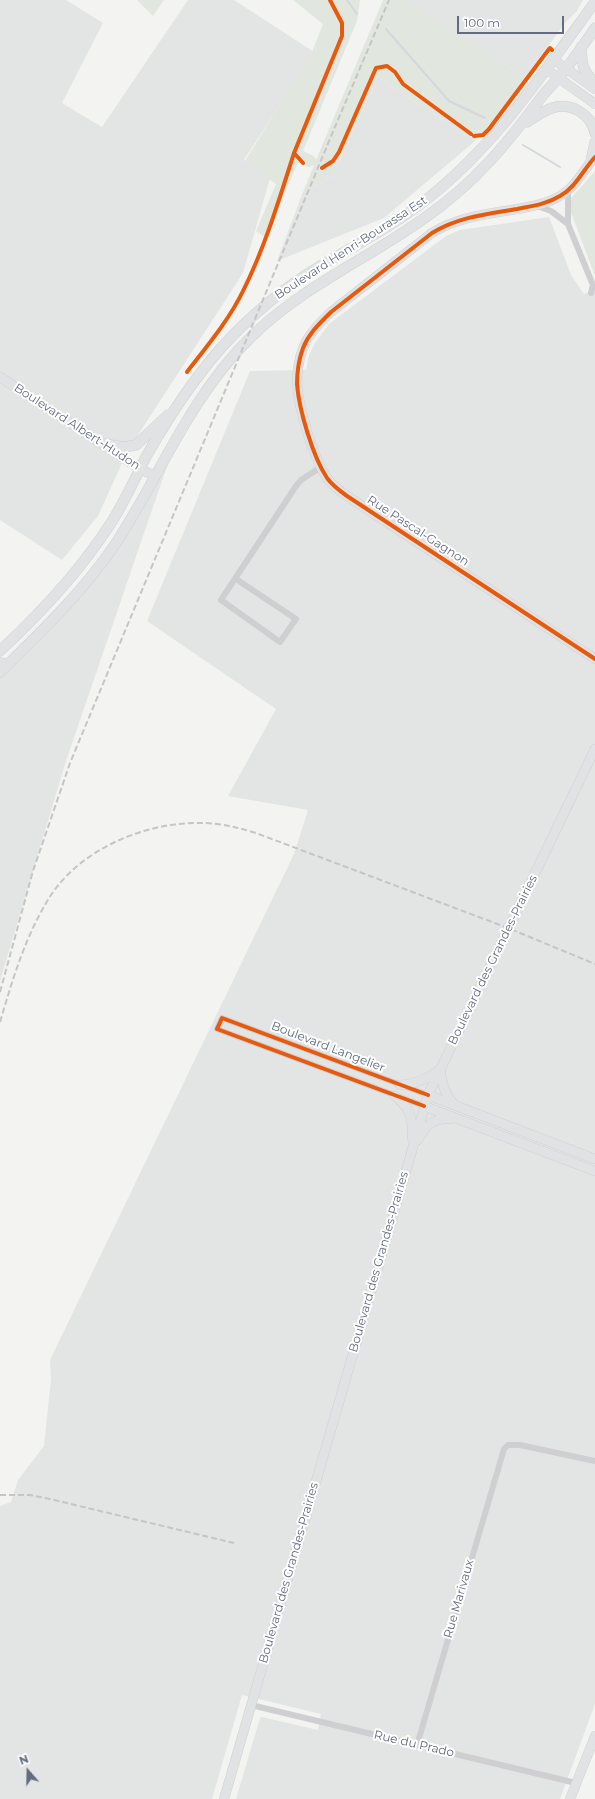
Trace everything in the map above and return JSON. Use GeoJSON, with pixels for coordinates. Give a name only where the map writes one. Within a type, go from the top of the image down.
{"type":"FeatureCollection","features":[{"type":"Feature","properties":{"kind":"main road","name":"Boulevard Henri-Bourassa Est"},"geometry":{"type":"LineString","coordinates":[[0,651],[48,603],[84,562],[122,506],[140,468],[174,410],[207,364],[256,313],[299,280],[405,215],[426,200],[459,172],[486,146],[546,69],[595,2]]}},
{"type":"Feature","properties":{"kind":"main road","name":"Boulevard Henri-Bourassa Est"},"geometry":{"type":"LineString","coordinates":[[0,672],[4,663],[59,614],[92,576],[127,524],[202,394],[250,338],[292,302],[317,285],[400,235],[437,210],[488,165],[559,78],[595,28]]}},
{"type":"Feature","properties":{"kind":"main road"},"geometry":{"type":"LineString","coordinates":[[581,47],[582,65],[585,72],[595,83]]}},
{"type":"Feature","properties":{"kind":"main road"},"geometry":{"type":"LineString","coordinates":[[553,59],[595,89]]}},
{"type":"Feature","properties":{"kind":"main road"},"geometry":{"type":"LineString","coordinates":[[546,69],[595,104]]}},
{"type":"Feature","properties":{"kind":"main road"},"geometry":{"type":"LineString","coordinates":[[522,125],[542,112],[564,106],[587,116],[593,125],[595,133]]}},
{"type":"Feature","properties":{"kind":"main road"},"geometry":{"type":"LineString","coordinates":[[536,205],[554,199],[568,190],[594,157],[595,142]]}},
{"type":"Feature","properties":{"kind":"main road","name":"Rue Pascal-Gagnon"},"geometry":{"type":"LineString","coordinates":[[536,205],[471,217],[450,224],[432,233],[331,312],[317,326],[303,348],[297,384],[301,409],[316,457],[329,480],[347,496],[595,660]]}},
{"type":"Feature","properties":{"kind":"main road","name":"Boulevard Albert-Hudon"},"geometry":{"type":"LineString","coordinates":[[0,377],[140,468],[155,476]]}},
{"type":"Feature","properties":{"kind":"main road"},"geometry":{"type":"LineString","coordinates":[[104,444],[124,447],[136,445],[174,410]]}},
{"type":"Feature","properties":{"kind":"main road","name":"Boulevard des Grandes-Prairies"},"geometry":{"type":"LineString","coordinates":[[224,1799],[424,1106],[440,1069],[595,749]]}},
{"type":"Feature","properties":{"kind":"main road"},"geometry":{"type":"LineString","coordinates":[[400,1085],[424,1080],[440,1069],[442,1084],[448,1098],[456,1106]]}},
{"type":"Feature","properties":{"kind":"main road"},"geometry":{"type":"LineString","coordinates":[[395,1096],[410,1112],[412,1135],[411,1151]]}},
{"type":"Feature","properties":{"kind":"main road","name":"Boulevard Langelier"},"geometry":{"type":"LineString","coordinates":[[428,1096],[595,1159]]}},
{"type":"Feature","properties":{"kind":"main road","name":"Boulevard Langelier"},"geometry":{"type":"LineString","coordinates":[[424,1106],[595,1172]]}},
{"type":"Feature","properties":{"kind":"main road"},"geometry":{"type":"LineString","coordinates":[[411,1151],[421,1133],[432,1121],[447,1119],[466,1122]]}},
{"type":"Feature","properties":{"kind":"main road"},"geometry":{"type":"LineString","coordinates":[[570,1799],[595,1736]]}},
{"type":"Feature","properties":{"kind":"street"},"geometry":{"type":"LineString","coordinates":[[568,190],[568,224],[592,285],[591,293]]}},
{"type":"Feature","properties":{"kind":"street"},"geometry":{"type":"LineString","coordinates":[[536,205],[555,213],[568,224]]}},
{"type":"Feature","properties":{"kind":"street"},"geometry":{"type":"LineString","coordinates":[[236,579],[296,619],[280,642],[221,600],[296,486],[301,480],[321,467]]}},
{"type":"Feature","properties":{"kind":"street","name":"Boulevard Langelier"},"geometry":{"type":"LineString","coordinates":[[424,1106],[217,1029],[222,1018],[428,1096]]}},
{"type":"Feature","properties":{"kind":"street","name":"Rue Marivaux"},"geometry":{"type":"LineString","coordinates":[[416,1745],[501,1454],[508,1445],[514,1444],[595,1461]]}},
{"type":"Feature","properties":{"kind":"street","name":"Rue du Prado"},"geometry":{"type":"LineString","coordinates":[[251,1705],[576,1783]]}},
{"type":"Feature","properties":{"kind":"shaded area"},"geometry":{"type":"Polygon","coordinates":[[[0,0],[66,0],[103,23],[62,103],[102,127],[188,0],[234,0],[314,52],[244,160],[270,178],[243,273],[127,452],[98,516],[62,560],[0,520],[0,0]]]}},
{"type":"Feature","properties":{"kind":"shaded area"},"geometry":{"type":"Polygon","coordinates":[[[137,0],[164,0],[153,16],[137,0]]]}},
{"type":"Feature","properties":{"kind":"shaded area"},"geometry":{"type":"Polygon","coordinates":[[[293,0],[360,0],[357,21],[303,151],[314,156],[316,160],[383,0],[406,0],[525,77],[502,110],[475,141],[376,76],[333,176],[303,192],[314,165],[309,167],[298,163],[265,237],[256,231],[276,184],[245,161],[312,52],[323,24],[293,0]]]}},
{"type":"Feature","properties":{"kind":"shaded area"},"geometry":{"type":"Polygon","coordinates":[[[405,0],[583,0],[577,11],[565,23],[525,77],[405,0]]]}},
{"type":"Feature","properties":{"kind":"shaded area"},"geometry":{"type":"Polygon","coordinates":[[[376,76],[475,141],[384,218],[277,261],[303,192],[333,176],[376,76]]]}},
{"type":"Feature","properties":{"kind":"shaded area"},"geometry":{"type":"Polygon","coordinates":[[[595,171],[595,276],[570,210],[571,198],[595,171]]]}},
{"type":"Feature","properties":{"kind":"shaded area"},"geometry":{"type":"Polygon","coordinates":[[[549,217],[571,275],[584,294],[595,290],[595,1704],[560,1799],[236,1799],[260,1718],[262,1717],[318,1730],[321,1714],[242,1695],[212,1799],[0,1799],[0,1506],[11,1502],[18,1480],[44,1446],[51,1379],[50,1360],[294,854],[308,810],[228,796],[276,709],[147,621],[250,371],[306,370],[309,355],[315,343],[329,324],[446,236],[460,230],[549,217]]]}},
{"type":"Feature","properties":{"kind":"shaded area"},"geometry":{"type":"Polygon","coordinates":[[[177,437],[66,761],[0,981],[0,673],[101,565],[177,437]]]}},
{"type":"Feature","properties":{"kind":"waterway"},"geometry":{"type":"LineString","coordinates":[[347,0],[357,14]]}},
{"type":"Feature","properties":{"kind":"waterway"},"geometry":{"type":"LineString","coordinates":[[386,29],[449,101],[485,118]]}},
{"type":"Feature","properties":{"kind":"waterway"},"geometry":{"type":"LineString","coordinates":[[523,145],[560,167]]}},
{"type":"Feature","properties":{"kind":"railway"},"geometry":{"type":"LineString","coordinates":[[0,992],[33,871],[70,763],[389,0]]}},
{"type":"Feature","properties":{"kind":"railway"},"geometry":{"type":"LineString","coordinates":[[0,1022],[15,973],[34,925],[51,895],[65,877],[83,861],[103,848],[148,830],[171,825],[194,823],[217,824],[256,833],[508,928],[595,964]]}},
{"type":"Feature","properties":{"kind":"railway"},"geometry":{"type":"LineString","coordinates":[[0,1495],[30,1495],[50,1499],[234,1543]]}},
{"type":"Feature","properties":{"kind":"cycle path"},"geometry":{"type":"LineString","coordinates":[[303,163],[294,153],[342,36],[342,23],[330,0]]}},
{"type":"Feature","properties":{"kind":"cycle path"},"geometry":{"type":"LineString","coordinates":[[474,136],[483,135],[489,129],[549,49],[550,48],[552,50]]}},
{"type":"Feature","properties":{"kind":"cycle path"},"geometry":{"type":"LineString","coordinates":[[322,168],[333,161],[339,152],[376,68],[387,66],[395,72],[403,84],[471,134]]}},
{"type":"Feature","properties":{"kind":"cycle path"},"geometry":{"type":"LineString","coordinates":[[187,372],[224,323],[243,291],[265,240],[294,153]]}},
{"type":"Feature","properties":{"kind":"cycle path"},"geometry":{"type":"LineString","coordinates":[[595,157],[571,188],[555,199],[534,206],[462,220],[452,223],[432,233],[331,312],[319,324],[308,338],[303,348],[297,375],[298,395],[312,446],[327,478],[334,485],[347,496],[595,659]]}},
{"type":"Feature","properties":{"kind":"cycle path"},"geometry":{"type":"LineString","coordinates":[[424,1106],[217,1029],[222,1018],[428,1095]]}}]}
